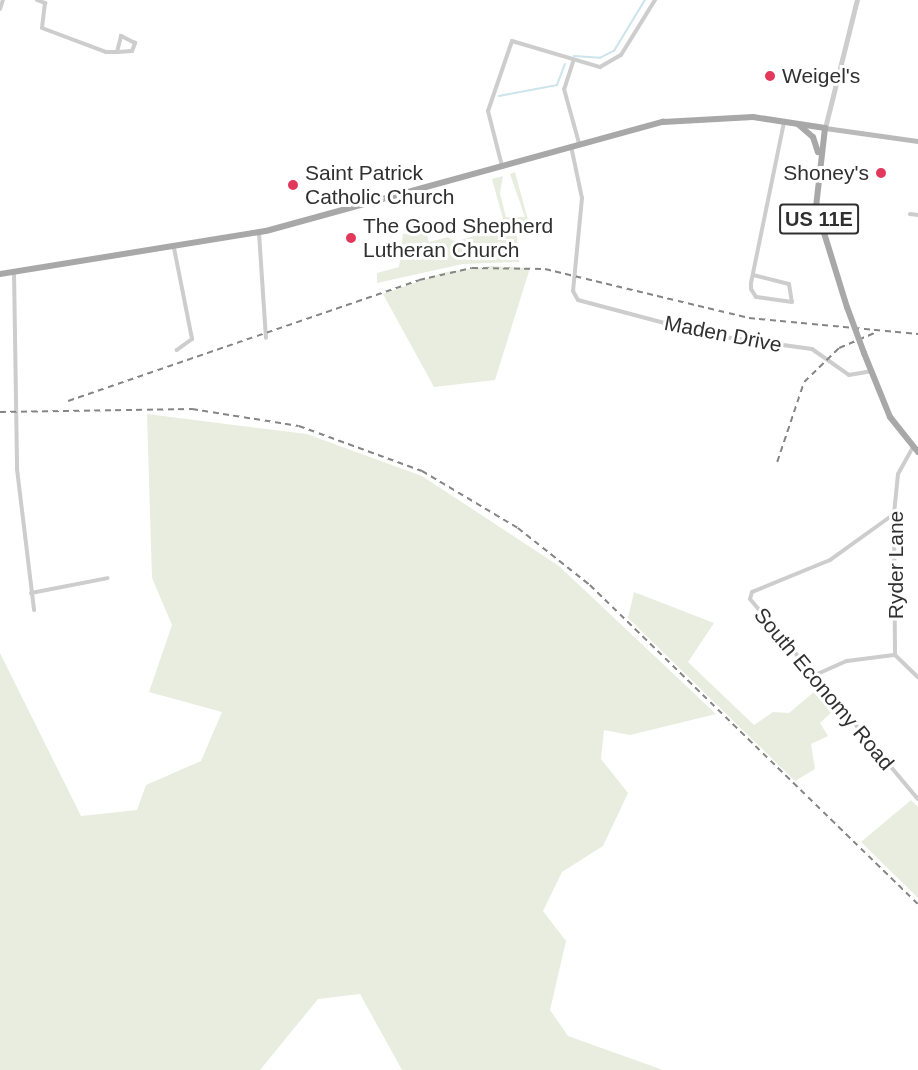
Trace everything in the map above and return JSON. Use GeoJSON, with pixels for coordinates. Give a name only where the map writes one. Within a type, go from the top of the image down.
{"type":"FeatureCollection","features":[{"type":"Feature","properties":{"kind":"main road"},"geometry":{"type":"LineString","coordinates":[[0,274],[259,233],[579,143],[686,118],[796,123],[918,141]]}},
{"type":"Feature","properties":{"kind":"main road"},"geometry":{"type":"LineString","coordinates":[[796,123],[813,137],[819,155]]}},
{"type":"Feature","properties":{"kind":"main road","name":"US 11E"},"geometry":{"type":"LineString","coordinates":[[825,128],[819,155],[816,207],[847,307],[890,417],[916,449]]}},
{"type":"Feature","properties":{"kind":"street"},"geometry":{"type":"LineString","coordinates":[[0,9],[3,0]]}},
{"type":"Feature","properties":{"kind":"street"},"geometry":{"type":"LineString","coordinates":[[37,0],[45,3],[42,28],[90,48],[117,52],[132,51],[135,43],[121,36],[117,52]]}},
{"type":"Feature","properties":{"kind":"street"},"geometry":{"type":"LineString","coordinates":[[502,166],[488,111],[512,41],[593,67],[616,60],[655,0]]}},
{"type":"Feature","properties":{"kind":"street"},"geometry":{"type":"LineString","coordinates":[[825,128],[857,0]]}},
{"type":"Feature","properties":{"kind":"street"},"geometry":{"type":"LineString","coordinates":[[573,62],[564,89],[579,143]]}},
{"type":"Feature","properties":{"kind":"street"},"geometry":{"type":"LineString","coordinates":[[753,275],[789,284],[792,302],[756,297],[753,275],[784,122]]}},
{"type":"Feature","properties":{"kind":"street","name":"Maden Drive"},"geometry":{"type":"LineString","coordinates":[[570,146],[582,198],[573,291],[592,305],[704,334],[812,349],[849,375],[871,371]]}},
{"type":"Feature","properties":{"kind":"street"},"geometry":{"type":"LineString","coordinates":[[910,214],[918,215]]}},
{"type":"Feature","properties":{"kind":"street"},"geometry":{"type":"LineString","coordinates":[[259,233],[266,338]]}},
{"type":"Feature","properties":{"kind":"street"},"geometry":{"type":"LineString","coordinates":[[174,248],[192,339],[177,350]]}},
{"type":"Feature","properties":{"kind":"street"},"geometry":{"type":"LineString","coordinates":[[14,272],[17,469],[30,593],[34,610]]}},
{"type":"Feature","properties":{"kind":"street","name":"Ryder Lane"},"geometry":{"type":"LineString","coordinates":[[895,655],[894,514],[898,474],[916,449]]}},
{"type":"Feature","properties":{"kind":"street","name":"South Economy Road"},"geometry":{"type":"LineString","coordinates":[[894,514],[830,560],[749,595],[918,799]]}},
{"type":"Feature","properties":{"kind":"street"},"geometry":{"type":"LineString","coordinates":[[30,593],[108,578]]}},
{"type":"Feature","properties":{"kind":"street"},"geometry":{"type":"LineString","coordinates":[[815,675],[847,661],[895,655],[918,677]]}},
{"type":"Feature","properties":{"kind":"shaded area"},"geometry":{"type":"Polygon","coordinates":[[[515,172],[528,220],[516,224],[519,262],[463,264],[377,283],[377,273],[399,267],[403,234],[426,232],[429,242],[448,237],[455,242],[505,226],[492,179],[503,176],[500,193],[506,217],[525,217],[510,174],[515,172]]]}},
{"type":"Feature","properties":{"kind":"shaded area"},"geometry":{"type":"Polygon","coordinates":[[[491,266],[530,268],[495,380],[434,387],[383,294],[446,272],[491,266]]]}},
{"type":"Feature","properties":{"kind":"shaded area"},"geometry":{"type":"Polygon","coordinates":[[[147,414],[307,434],[422,476],[559,566],[716,714],[630,735],[604,730],[601,759],[628,793],[603,846],[562,872],[543,911],[566,941],[550,1010],[568,1036],[663,1070],[402,1070],[360,994],[318,999],[260,1070],[0,1070],[0,653],[81,816],[137,810],[146,785],[201,761],[222,712],[149,692],[172,625],[152,578],[147,414]]]}},
{"type":"Feature","properties":{"kind":"shaded area"},"geometry":{"type":"Polygon","coordinates":[[[634,592],[714,623],[688,662],[754,725],[773,712],[789,713],[820,687],[836,708],[820,723],[828,736],[811,744],[815,769],[795,781],[628,618],[634,592]]]}},
{"type":"Feature","properties":{"kind":"shaded area"},"geometry":{"type":"Polygon","coordinates":[[[911,800],[918,807],[918,898],[861,842],[911,800]]]}},
{"type":"Feature","properties":{"kind":"waterway"},"geometry":{"type":"LineString","coordinates":[[574,56],[600,58],[614,51],[645,0]]}},
{"type":"Feature","properties":{"kind":"waterway"},"geometry":{"type":"LineString","coordinates":[[499,96],[557,85],[565,64]]}},
{"type":"Feature","properties":{"kind":"railway"},"geometry":{"type":"LineString","coordinates":[[68,401],[419,280],[472,268],[545,269],[749,318],[918,334]]}},
{"type":"Feature","properties":{"kind":"railway"},"geometry":{"type":"LineString","coordinates":[[777,462],[804,382],[839,348],[875,333]]}},
{"type":"Feature","properties":{"kind":"railway"},"geometry":{"type":"LineString","coordinates":[[0,412],[192,409],[299,426],[422,471],[518,528],[590,585],[918,904]]}},
{"type":"Feature","properties":{"kind":"place","name":"Weigel's"},"geometry":{"type":"Point","coordinates":[770,76]}},
{"type":"Feature","properties":{"kind":"place","name":"Shoney's"},"geometry":{"type":"Point","coordinates":[881,173]}},
{"type":"Feature","properties":{"kind":"place","name":"Saint Patrick Catholic Church"},"geometry":{"type":"Point","coordinates":[293,185]}},
{"type":"Feature","properties":{"kind":"place","name":"The Good Shepherd Lutheran Church"},"geometry":{"type":"Point","coordinates":[351,238]}}]}
